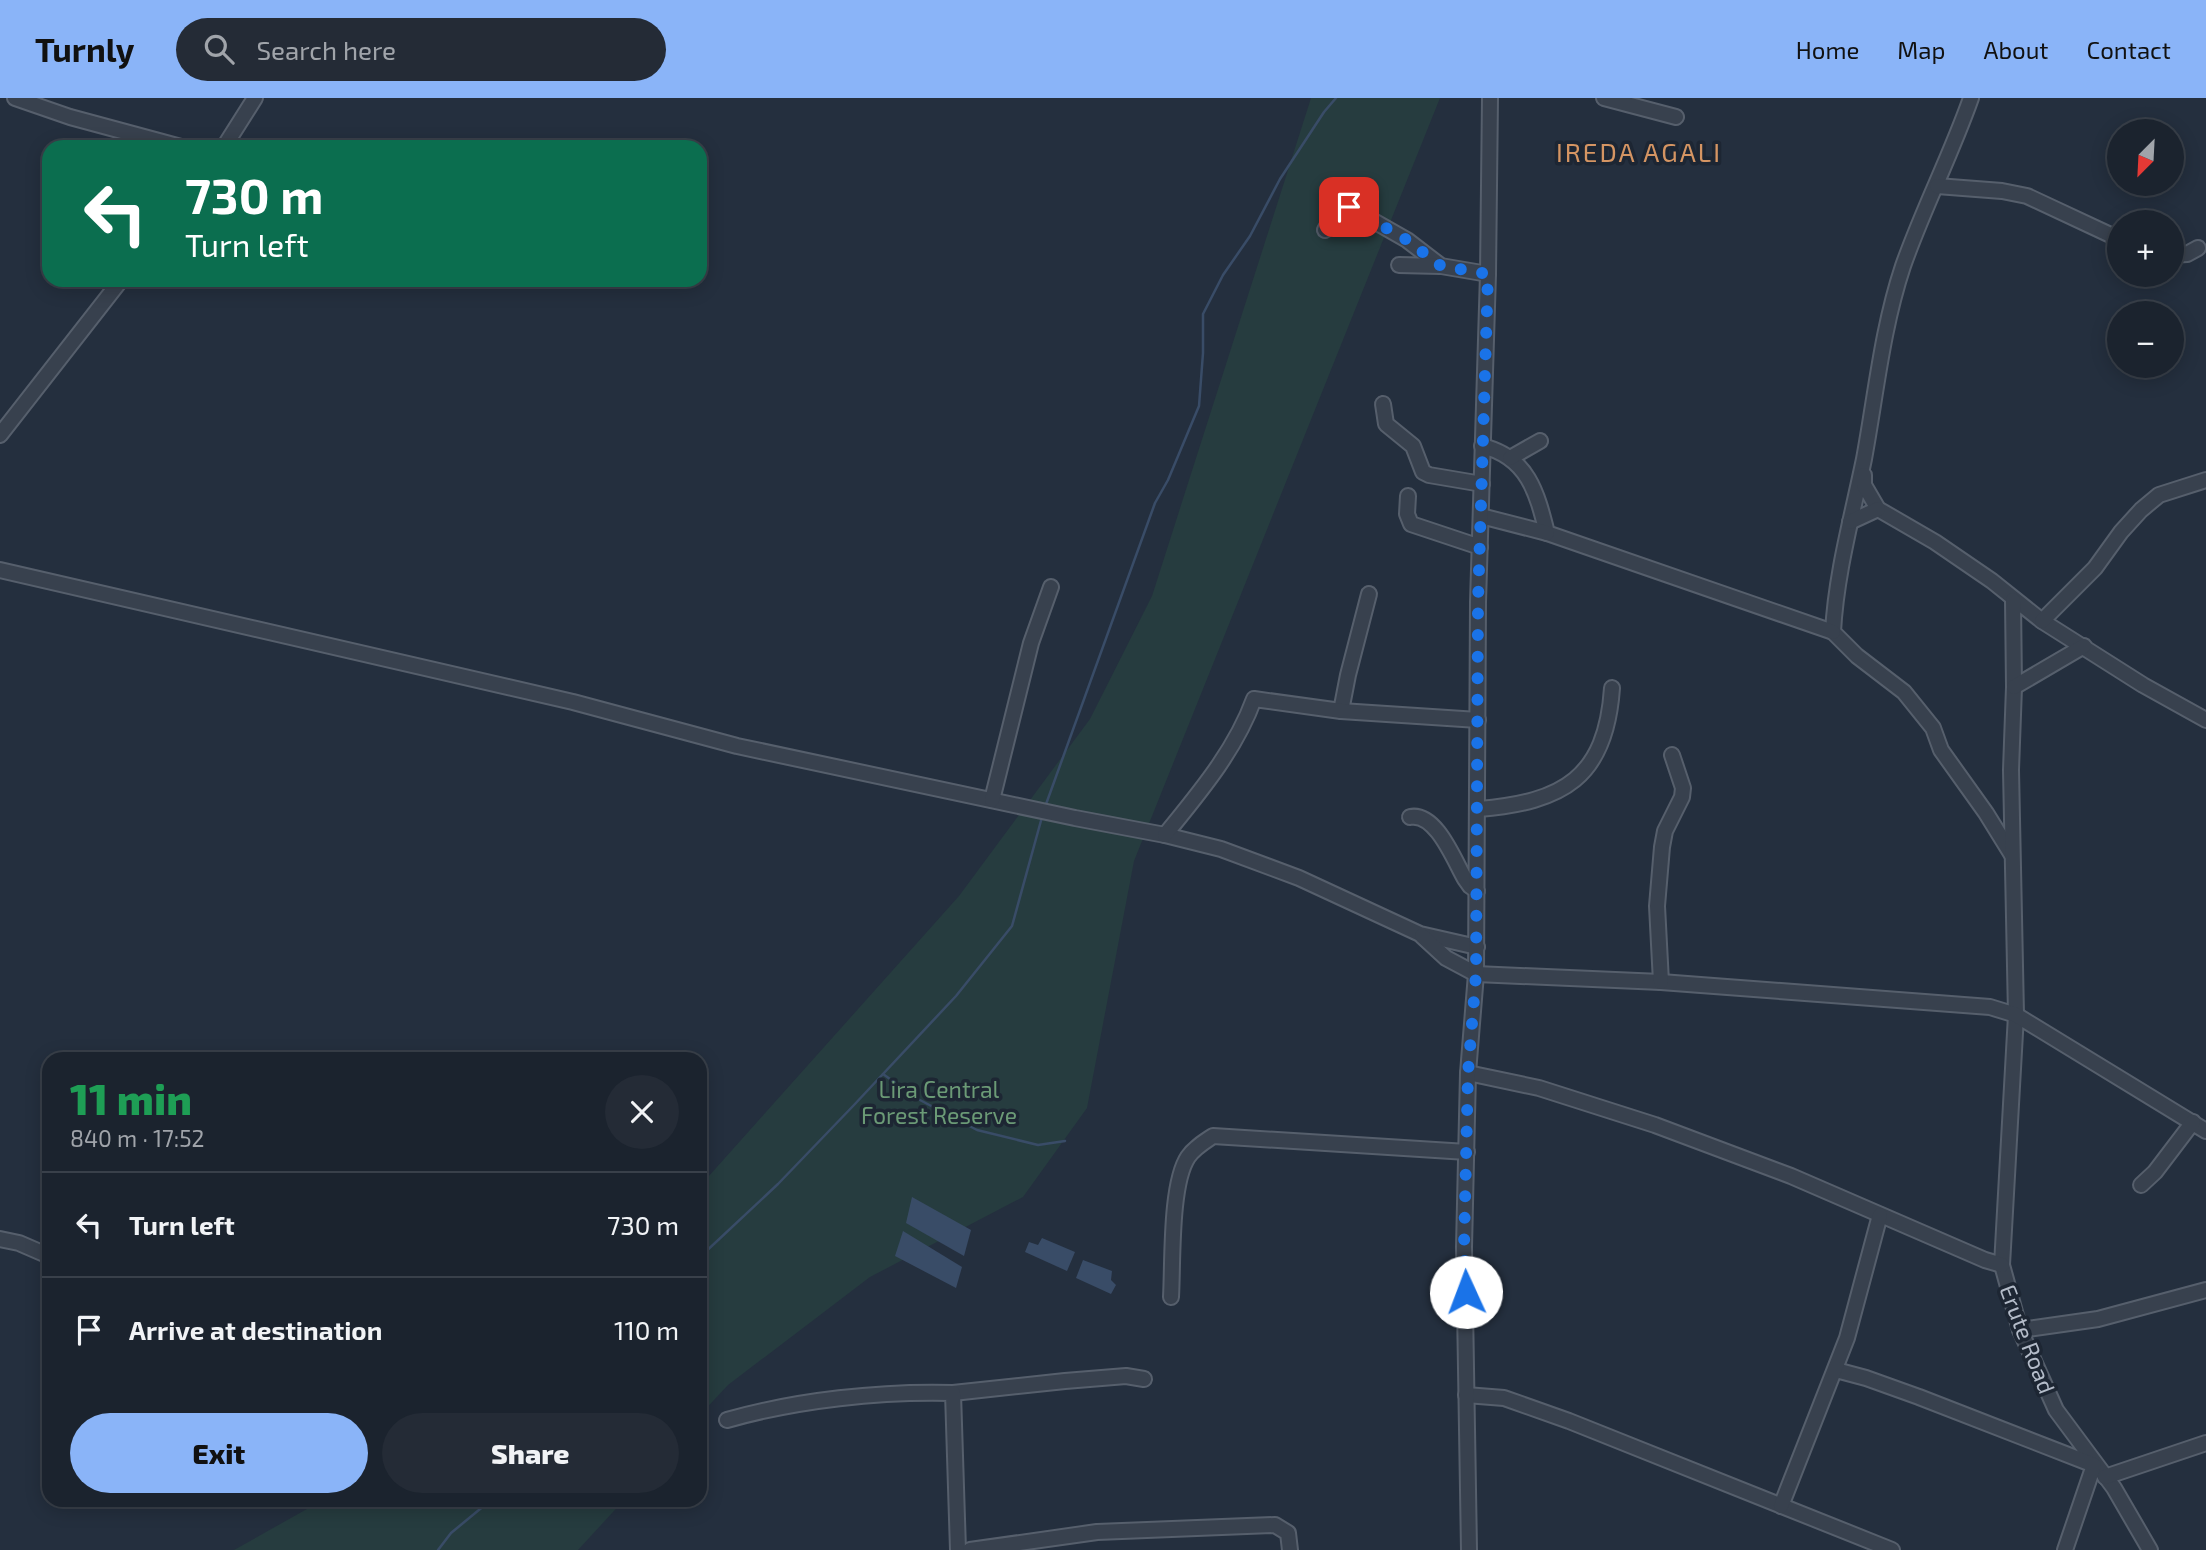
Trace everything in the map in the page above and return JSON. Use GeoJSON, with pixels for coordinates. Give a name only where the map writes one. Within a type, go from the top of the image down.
{"type":"FeatureCollection","features":[{"type":"Feature","properties":{"kind":"street"},"geometry":{"type":"LineString","coordinates":[[15,98],[71,117],[155,140]]}},
{"type":"Feature","properties":{"kind":"street"},"geometry":{"type":"LineString","coordinates":[[228,140],[255,98]]}},
{"type":"Feature","properties":{"kind":"street"},"geometry":{"type":"LineString","coordinates":[[1469,1550],[1464,1247],[1468,1073],[1476,974],[1480,547],[1490,98]]}},
{"type":"Feature","properties":{"kind":"street"},"geometry":{"type":"LineString","coordinates":[[1604,98],[1676,117]]}},
{"type":"Feature","properties":{"kind":"street"},"geometry":{"type":"LineString","coordinates":[[1833,632],[1834,606],[1864,459],[1884,335],[1904,265],[1971,98]]}},
{"type":"Feature","properties":{"kind":"street"},"geometry":{"type":"LineString","coordinates":[[1937,186],[2002,191],[2026,197],[2107,234]]}},
{"type":"Feature","properties":{"kind":"street"},"geometry":{"type":"LineString","coordinates":[[1325,230],[1338,207],[1349,207],[1407,240],[1441,266]]}},
{"type":"Feature","properties":{"kind":"street"},"geometry":{"type":"LineString","coordinates":[[2184,254],[2198,248]]}},
{"type":"Feature","properties":{"kind":"street"},"geometry":{"type":"LineString","coordinates":[[1399,265],[1441,266],[1488,274]]}},
{"type":"Feature","properties":{"kind":"street"},"geometry":{"type":"LineString","coordinates":[[0,435],[116,287]]}},
{"type":"Feature","properties":{"kind":"street"},"geometry":{"type":"LineString","coordinates":[[1382,404],[1386,424],[1413,446],[1423,472],[1482,484]]}},
{"type":"Feature","properties":{"kind":"street"},"geometry":{"type":"LineString","coordinates":[[1510,458],[1540,441]]}},
{"type":"Feature","properties":{"kind":"street"},"geometry":{"type":"LineString","coordinates":[[1482,446],[1499,451],[1510,458],[1535,488],[1547,533]]}},
{"type":"Feature","properties":{"kind":"street"},"geometry":{"type":"LineString","coordinates":[[1864,459],[1864,485],[1878,509],[1947,550],[1992,581],[2042,621],[2143,685],[2206,720]]}},
{"type":"Feature","properties":{"kind":"street"},"geometry":{"type":"LineString","coordinates":[[2042,621],[2095,569],[2121,532],[2141,510],[2160,495],[2206,480]]}},
{"type":"Feature","properties":{"kind":"street"},"geometry":{"type":"LineString","coordinates":[[1408,496],[1406,514],[1411,524],[1480,547]]}},
{"type":"Feature","properties":{"kind":"street"},"geometry":{"type":"LineString","coordinates":[[1850,522],[1878,509]]}},
{"type":"Feature","properties":{"kind":"street"},"geometry":{"type":"LineString","coordinates":[[1481,516],[1547,533],[1833,632],[1857,656],[1904,692],[1933,728],[1941,750],[1986,813],[2012,856]]}},
{"type":"Feature","properties":{"kind":"street"},"geometry":{"type":"LineString","coordinates":[[0,570],[573,702],[737,746],[1221,849],[1281,871],[1420,934],[1476,947]]}},
{"type":"Feature","properties":{"kind":"street"},"geometry":{"type":"LineString","coordinates":[[992,800],[1031,643],[1051,587]]}},
{"type":"Feature","properties":{"kind":"street"},"geometry":{"type":"LineString","coordinates":[[1341,711],[1369,594]]}},
{"type":"Feature","properties":{"kind":"street","name":"Erute Road"},"geometry":{"type":"LineString","coordinates":[[2013,600],[2011,770],[2016,1015],[2002,1265],[2020,1330],[2056,1410],[2105,1477],[2150,1550]]}},
{"type":"Feature","properties":{"kind":"street"},"geometry":{"type":"LineString","coordinates":[[2014,687],[2084,646]]}},
{"type":"Feature","properties":{"kind":"street"},"geometry":{"type":"LineString","coordinates":[[1479,809],[1524,803],[1553,793],[1577,780],[1598,750],[1610,713],[1612,688]]}},
{"type":"Feature","properties":{"kind":"street"},"geometry":{"type":"LineString","coordinates":[[1165,835],[1216,770],[1254,699],[1341,711],[1478,720]]}},
{"type":"Feature","properties":{"kind":"street"},"geometry":{"type":"LineString","coordinates":[[1661,982],[1657,906],[1662,847],[1665,831],[1682,797],[1683,788],[1672,755]]}},
{"type":"Feature","properties":{"kind":"street"},"geometry":{"type":"LineString","coordinates":[[1410,817],[1423,818],[1437,828],[1470,886],[1477,891]]}},
{"type":"Feature","properties":{"kind":"street"},"geometry":{"type":"LineString","coordinates":[[1420,934],[1446,958],[1476,974],[1661,982],[1990,1007],[2016,1015],[2206,1131]]}},
{"type":"Feature","properties":{"kind":"street"},"geometry":{"type":"LineString","coordinates":[[1468,1073],[1539,1088],[1619,1113],[1791,1176],[2002,1265]]}},
{"type":"Feature","properties":{"kind":"street"},"geometry":{"type":"LineString","coordinates":[[2141,1185],[2155,1172],[2193,1122]]}},
{"type":"Feature","properties":{"kind":"street"},"geometry":{"type":"LineString","coordinates":[[1171,1297],[1176,1204],[1181,1171],[1194,1149],[1213,1136],[1467,1153]]}},
{"type":"Feature","properties":{"kind":"street"},"geometry":{"type":"LineString","coordinates":[[1781,1506],[1847,1338],[1880,1215]]}},
{"type":"Feature","properties":{"kind":"street"},"geometry":{"type":"LineString","coordinates":[[0,1239],[11,1240],[42,1253]]}},
{"type":"Feature","properties":{"kind":"street"},"geometry":{"type":"LineString","coordinates":[[2020,1330],[2098,1319],[2206,1290]]}},
{"type":"Feature","properties":{"kind":"street"},"geometry":{"type":"LineString","coordinates":[[1836,1370],[1919,1397],[2094,1465],[2065,1550]]}},
{"type":"Feature","properties":{"kind":"street"},"geometry":{"type":"LineString","coordinates":[[727,1420],[799,1402],[929,1393],[953,1394],[1126,1376],[1144,1379]]}},
{"type":"Feature","properties":{"kind":"street"},"geometry":{"type":"LineString","coordinates":[[953,1394],[958,1550]]}},
{"type":"Feature","properties":{"kind":"street"},"geometry":{"type":"LineString","coordinates":[[1466,1395],[1504,1398],[1612,1437],[1892,1550]]}},
{"type":"Feature","properties":{"kind":"street"},"geometry":{"type":"LineString","coordinates":[[2105,1477],[2206,1443]]}},
{"type":"Feature","properties":{"kind":"street"},"geometry":{"type":"LineString","coordinates":[[970,1550],[1097,1532],[1275,1525],[1288,1533],[1290,1550]]}},
{"type":"Feature","properties":{"kind":"green space","name":"Lira Central Forest Reserve"},"geometry":{"type":"Polygon","coordinates":[[[1311,98],[1440,98],[1134,861],[1087,1108],[1023,1197],[870,1277],[728,1385],[707,1408],[707,1178],[959,896],[1090,719],[1152,596],[1311,98]]]}},
{"type":"Feature","properties":{"kind":"green space"},"geometry":{"type":"Polygon","coordinates":[[[311,1507],[618,1507],[578,1550],[234,1550],[311,1507]]]}},
{"type":"Feature","properties":{"kind":"water"},"geometry":{"type":"Polygon","coordinates":[[[912,1197],[971,1230],[964,1256],[906,1223],[912,1197]]]}},
{"type":"Feature","properties":{"kind":"water"},"geometry":{"type":"Polygon","coordinates":[[[903,1231],[962,1267],[956,1288],[895,1256],[903,1231]]]}},
{"type":"Feature","properties":{"kind":"water"},"geometry":{"type":"Polygon","coordinates":[[[1042,1238],[1075,1252],[1067,1271],[1025,1252],[1029,1242],[1038,1245],[1042,1238]]]}},
{"type":"Feature","properties":{"kind":"water"},"geometry":{"type":"Polygon","coordinates":[[[1083,1260],[1112,1271],[1111,1280],[1116,1285],[1111,1294],[1076,1278],[1083,1260]]]}},
{"type":"Feature","properties":{"kind":"waterway"},"geometry":{"type":"LineString","coordinates":[[1045,807],[1155,503],[1168,480],[1199,406],[1203,314],[1223,275],[1250,236],[1280,179],[1336,98]]}},
{"type":"Feature","properties":{"kind":"waterway"},"geometry":{"type":"LineString","coordinates":[[707,1250],[778,1184],[854,1105],[956,996],[1012,926],[1042,817]]}},
{"type":"Feature","properties":{"kind":"waterway"},"geometry":{"type":"LineString","coordinates":[[883,1074],[918,1099],[977,1130],[1038,1145],[1065,1141]]}},
{"type":"Feature","properties":{"kind":"waterway"},"geometry":{"type":"LineString","coordinates":[[438,1550],[451,1533],[483,1507]]}},
{"type":"Feature","properties":{"kind":"district","name":"IREDA AGALI"},"geometry":{"type":"Point","coordinates":[1639,151]}},
{"type":"Feature","properties":{"kind":"route"},"geometry":{"type":"LineString","coordinates":[[1349,207],[1407,240],[1441,266],[1488,274],[1478,602],[1479,809],[1476,974],[1468,1073],[1464,1247],[1466,1292]]}}]}
